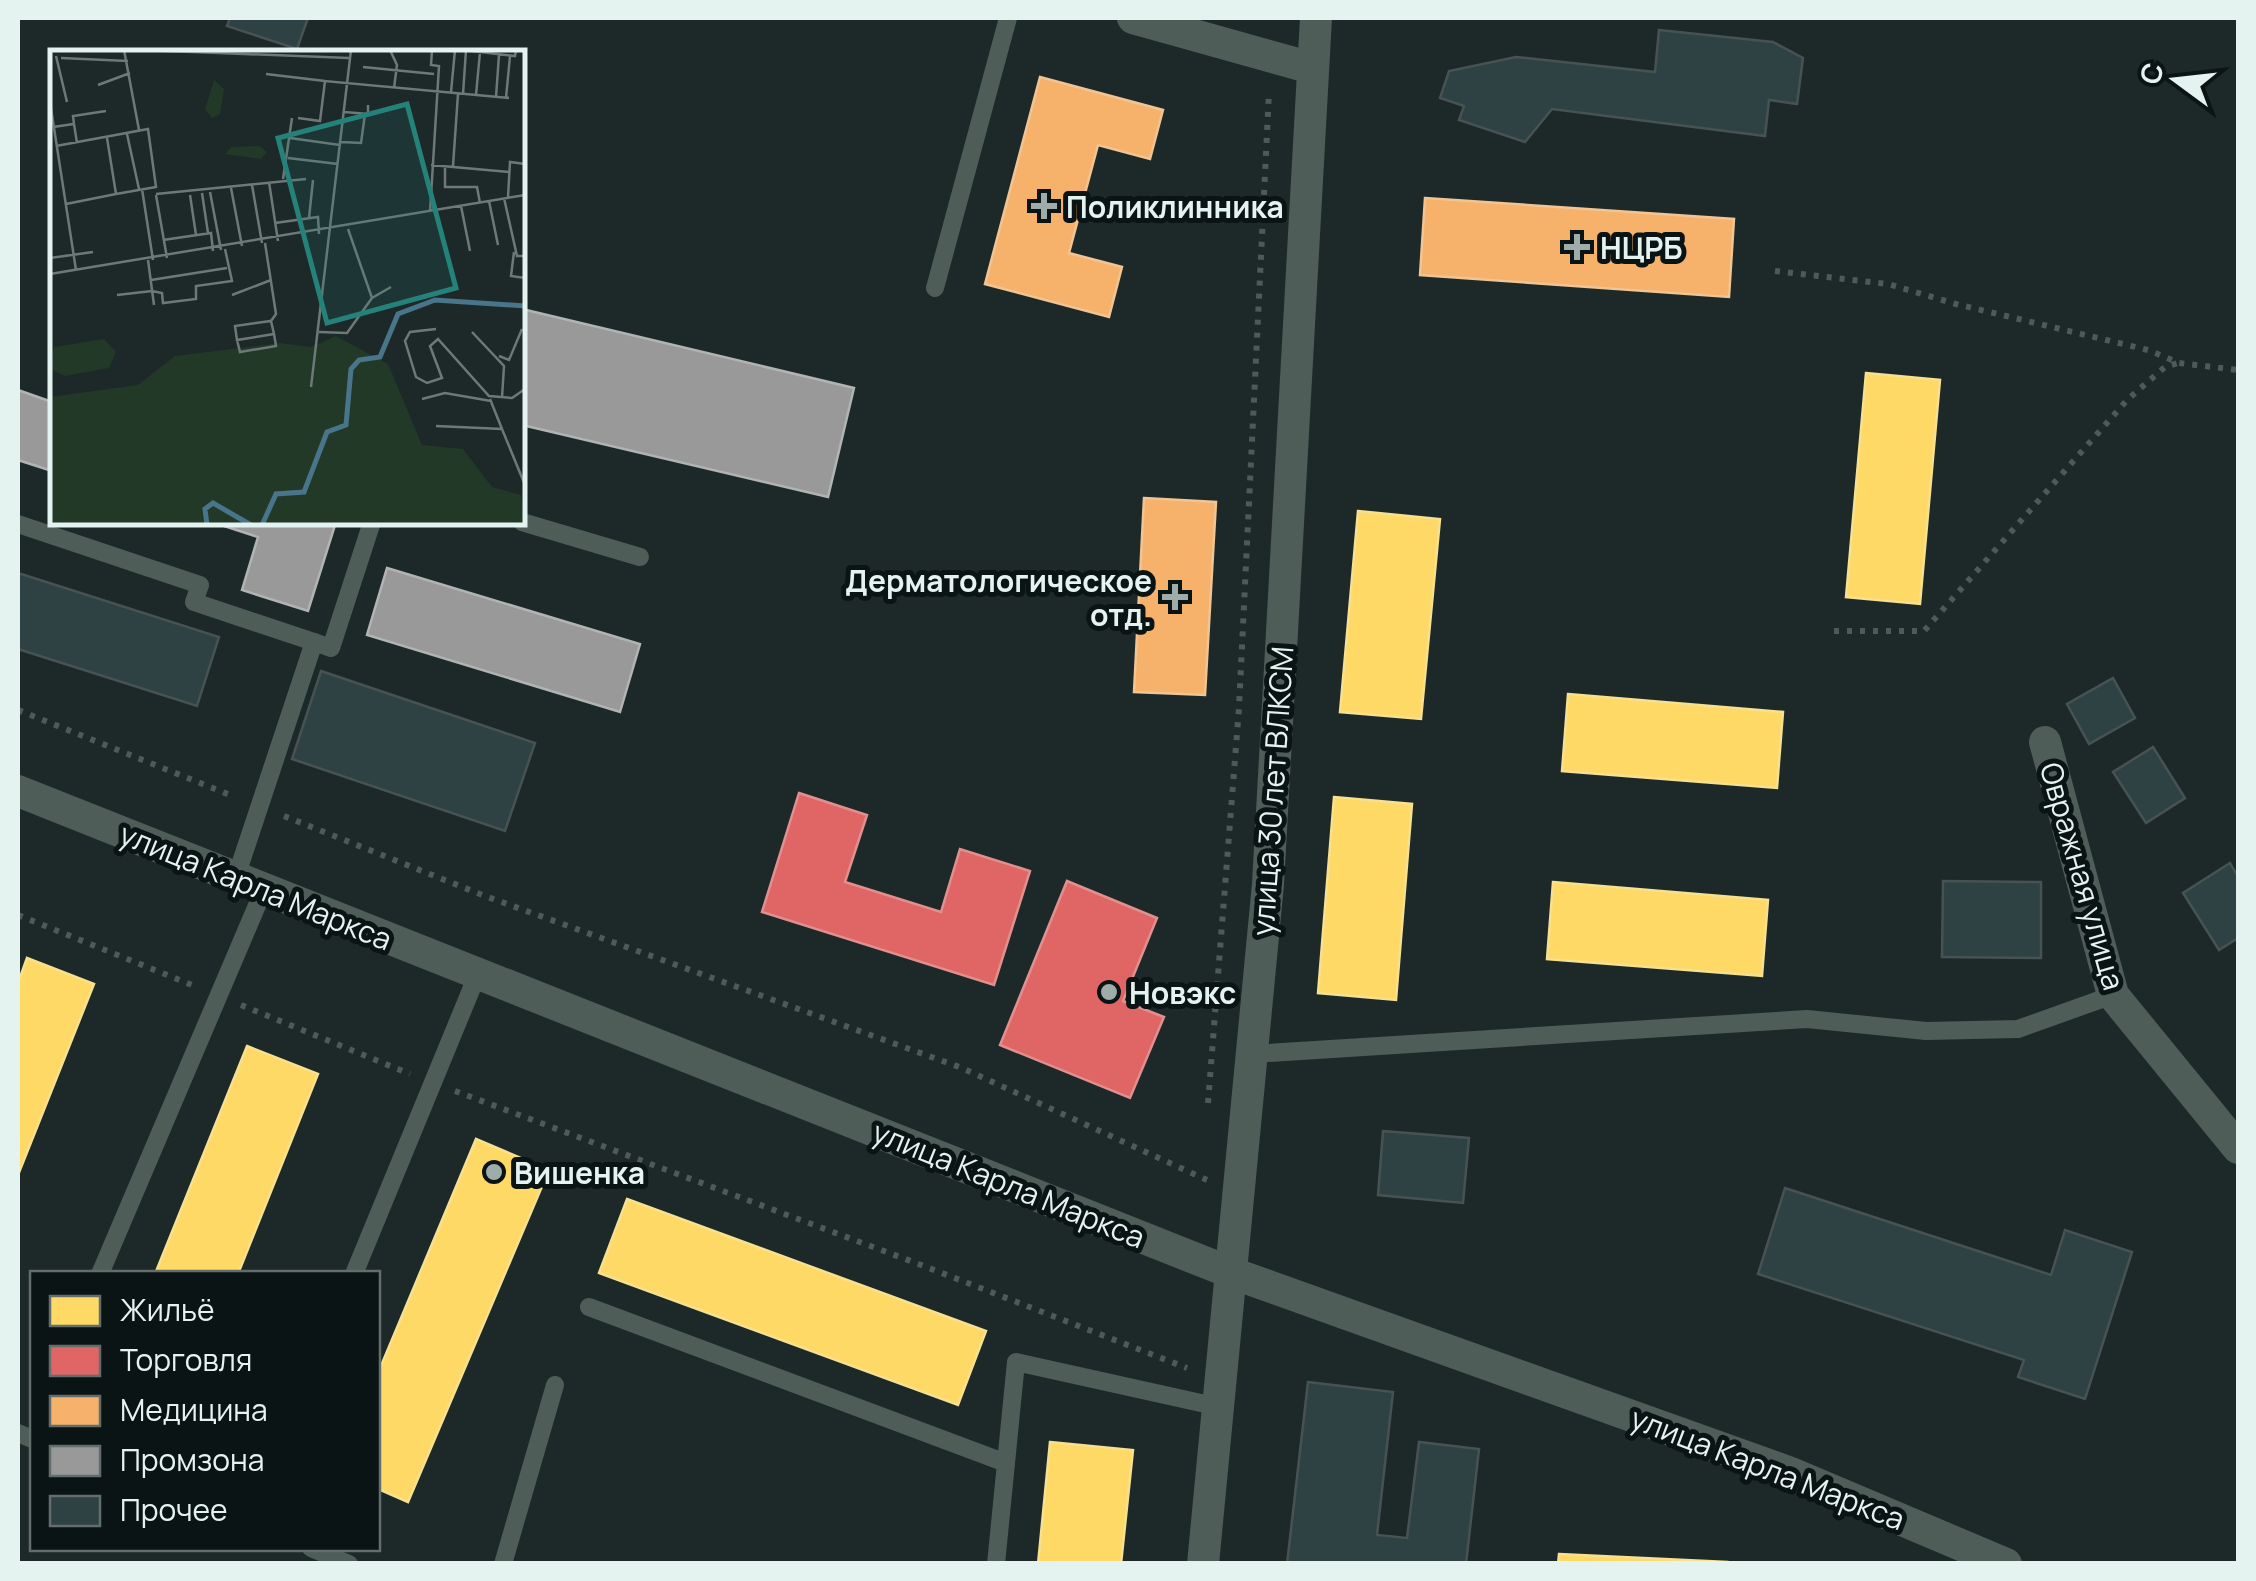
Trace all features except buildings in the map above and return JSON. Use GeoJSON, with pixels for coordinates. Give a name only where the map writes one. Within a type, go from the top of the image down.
{"type":"FeatureCollection","features":[{"type":"Feature","properties":{"kind":"street"},"geometry":{"type":"LineString","coordinates":[[1133,18],[1312,68]]}},
{"type":"Feature","properties":{"kind":"street","name":"улица 30 лет ВЛКСМ"},"geometry":{"type":"LineString","coordinates":[[1202,1564],[1268,884],[1316,18]]}},
{"type":"Feature","properties":{"kind":"street","name":"Овражная улица"},"geometry":{"type":"LineString","coordinates":[[2045,742],[2113,995],[2238,1148]]}},
{"type":"Feature","properties":{"kind":"street","name":"улица Карла Маркса"},"geometry":{"type":"LineString","coordinates":[[18,791],[1232,1273],[1791,1473],[2006,1564]]}},
{"type":"Feature","properties":{"kind":"lane"},"geometry":{"type":"LineString","coordinates":[[936,288],[1008,18]]}},
{"type":"Feature","properties":{"kind":"lane"},"geometry":{"type":"LineString","coordinates":[[525,523],[640,557]]}},
{"type":"Feature","properties":{"kind":"lane"},"geometry":{"type":"LineString","coordinates":[[18,524],[200,585],[194,602],[332,648],[371,525]]}},
{"type":"Feature","properties":{"kind":"lane"},"geometry":{"type":"LineString","coordinates":[[101,1271],[220,996],[250,883],[259,806],[314,642]]}},
{"type":"Feature","properties":{"kind":"lane"},"geometry":{"type":"LineString","coordinates":[[355,1271],[478,974]]}},
{"type":"Feature","properties":{"kind":"lane"},"geometry":{"type":"LineString","coordinates":[[1252,1054],[1808,1019],[1926,1031],[2018,1029],[2113,995]]}},
{"type":"Feature","properties":{"kind":"lane"},"geometry":{"type":"LineString","coordinates":[[588,1307],[1006,1464]]}},
{"type":"Feature","properties":{"kind":"lane"},"geometry":{"type":"LineString","coordinates":[[996,1564],[1016,1362],[1219,1407]]}},
{"type":"Feature","properties":{"kind":"lane"},"geometry":{"type":"LineString","coordinates":[[503,1564],[556,1385]]}},
{"type":"Feature","properties":{"kind":"lane"},"geometry":{"type":"LineString","coordinates":[[318,1551],[349,1564]]}},
{"type":"Feature","properties":{"kind":"path"},"geometry":{"type":"LineString","coordinates":[[1207,1119],[1239,708],[1271,56]]}},
{"type":"Feature","properties":{"kind":"path"},"geometry":{"type":"LineString","coordinates":[[1775,272],[1888,284],[2148,350],[2179,363],[2238,370]]}},
{"type":"Feature","properties":{"kind":"path"},"geometry":{"type":"LineString","coordinates":[[1834,631],[1924,632],[2126,400],[2165,366],[2179,363]]}},
{"type":"Feature","properties":{"kind":"path"},"geometry":{"type":"LineString","coordinates":[[18,710],[485,896],[962,1068],[1239,1197]]}},
{"type":"Feature","properties":{"kind":"path"},"geometry":{"type":"LineString","coordinates":[[18,915],[432,1083],[916,1262],[1196,1371],[1222,1374]]}},
{"type":"Feature","properties":{"kind":"path"},"geometry":{"type":"LineString","coordinates":[[1201,1194],[1204,1158]]}},
{"type":"Feature","properties":{"kind":"place","name":"Поликлинника"},"geometry":{"type":"Point","coordinates":[1044,206]}},
{"type":"Feature","properties":{"kind":"place","name":"НЦРБ"},"geometry":{"type":"Point","coordinates":[1577,247]}},
{"type":"Feature","properties":{"kind":"place","name":"Дерматологическое отд."},"geometry":{"type":"Point","coordinates":[1175,597]}},
{"type":"Feature","properties":{"kind":"place","name":"Новэкс"},"geometry":{"type":"Point","coordinates":[1109,992]}},
{"type":"Feature","properties":{"kind":"place","name":"Вишенка"},"geometry":{"type":"Point","coordinates":[494,1172]}}]}
